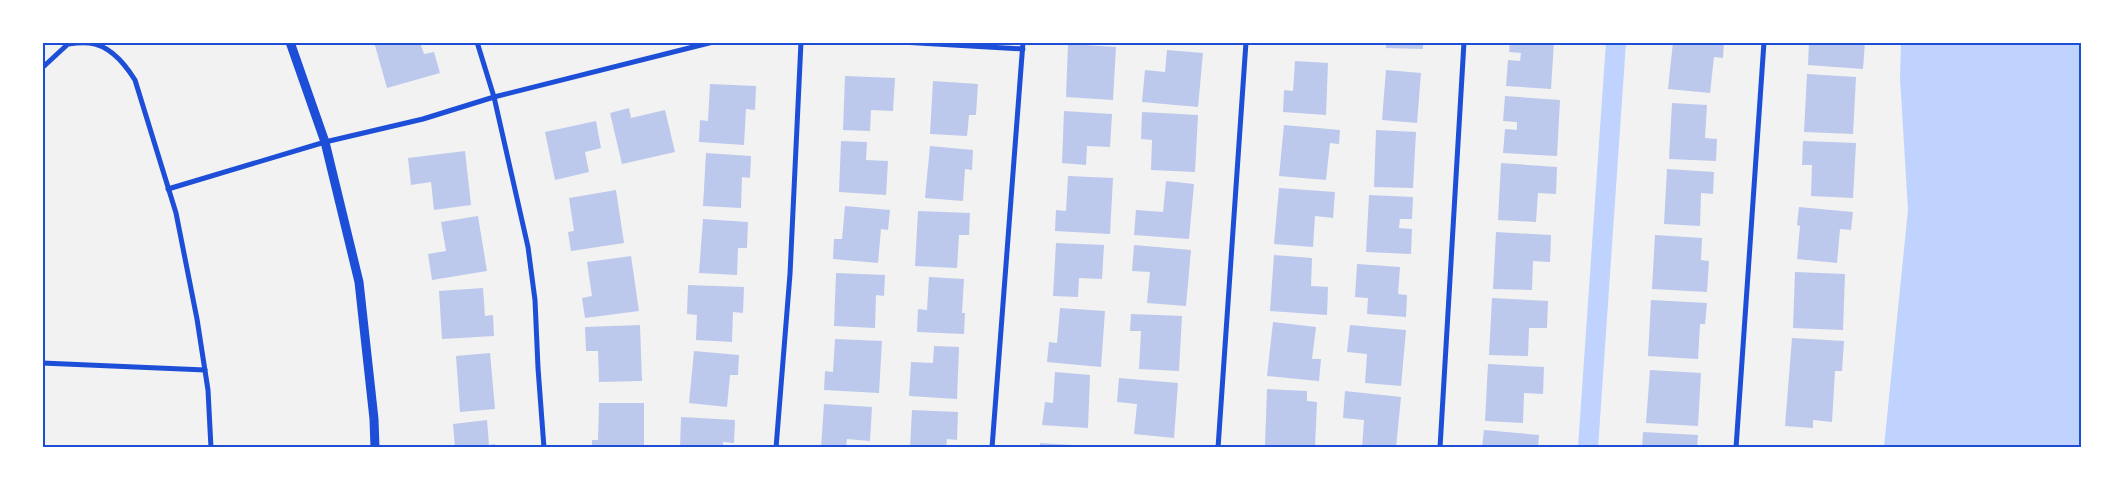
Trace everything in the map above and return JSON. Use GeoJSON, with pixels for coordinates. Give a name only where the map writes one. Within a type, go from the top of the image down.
{"type":"FeatureCollection","features":[{"type":"Feature","properties":{"kind":"street"},"geometry":{"type":"LineString","coordinates":[[290,42],[325,142],[359,282],[374,418],[375,448]]}},
{"type":"Feature","properties":{"kind":"street"},"geometry":{"type":"LineString","coordinates":[[477,42],[494,97],[528,247],[536,300],[538,368],[544,448]]}},
{"type":"Feature","properties":{"kind":"street"},"geometry":{"type":"LineString","coordinates":[[168,190],[325,142],[423,119],[494,97],[713,42]]}},
{"type":"Feature","properties":{"kind":"street"},"geometry":{"type":"LineString","coordinates":[[776,448],[790,274],[800,42]]}},
{"type":"Feature","properties":{"kind":"street"},"geometry":{"type":"LineString","coordinates":[[902,42],[1023,49]]}},
{"type":"Feature","properties":{"kind":"street"},"geometry":{"type":"LineString","coordinates":[[992,448],[1024,42]]}},
{"type":"Feature","properties":{"kind":"street"},"geometry":{"type":"LineString","coordinates":[[1218,448],[1246,42]]}},
{"type":"Feature","properties":{"kind":"street"},"geometry":{"type":"LineString","coordinates":[[1440,448],[1464,42]]}},
{"type":"Feature","properties":{"kind":"street"},"geometry":{"type":"LineString","coordinates":[[1736,448],[1764,42]]}},
{"type":"Feature","properties":{"kind":"street"},"geometry":{"type":"LineString","coordinates":[[42,68],[68,44],[90,43],[112,53],[124,64],[135,80],[176,214],[197,318],[205,370],[211,448]]}},
{"type":"Feature","properties":{"kind":"street"},"geometry":{"type":"LineString","coordinates":[[42,363],[205,370]]}},
{"type":"Feature","properties":{"kind":"water"},"geometry":{"type":"Polygon","coordinates":[[[1901,43],[2081,43],[2081,447],[1884,447],[1908,210],[1900,78],[1901,43]]]}},
{"type":"Feature","properties":{"kind":"building"},"geometry":{"type":"Polygon","coordinates":[[[374,42],[420,42],[424,54],[434,52],[440,73],[387,88],[374,42]]]}},
{"type":"Feature","properties":{"kind":"building"},"geometry":{"type":"Polygon","coordinates":[[[1386,42],[1423,42],[1423,49],[1386,48],[1386,42]]]}},
{"type":"Feature","properties":{"kind":"building"},"geometry":{"type":"Polygon","coordinates":[[[1510,42],[1554,42],[1551,89],[1506,86],[1508,60],[1520,61],[1521,53],[1509,52],[1510,42]]]}},
{"type":"Feature","properties":{"kind":"building"},"geometry":{"type":"Polygon","coordinates":[[[1673,42],[1724,42],[1723,58],[1714,57],[1710,93],[1668,89],[1673,42]]]}},
{"type":"Feature","properties":{"kind":"building"},"geometry":{"type":"Polygon","coordinates":[[[1809,42],[1865,42],[1863,69],[1808,65],[1809,42]]]}},
{"type":"Feature","properties":{"kind":"building"},"geometry":{"type":"Polygon","coordinates":[[[1068,44],[1116,47],[1113,100],[1066,97],[1068,44]]]}},
{"type":"Feature","properties":{"kind":"building"},"geometry":{"type":"Polygon","coordinates":[[[1167,50],[1203,53],[1198,107],[1142,102],[1145,70],[1165,72],[1167,50]]]}},
{"type":"Feature","properties":{"kind":"building"},"geometry":{"type":"Polygon","coordinates":[[[1295,61],[1328,63],[1326,115],[1283,112],[1284,90],[1293,91],[1295,61]]]}},
{"type":"Feature","properties":{"kind":"building"},"geometry":{"type":"Polygon","coordinates":[[[1386,70],[1421,73],[1417,123],[1382,120],[1386,70]]]}},
{"type":"Feature","properties":{"kind":"building"},"geometry":{"type":"Polygon","coordinates":[[[1807,74],[1856,77],[1853,134],[1804,132],[1807,74]]]}},
{"type":"Feature","properties":{"kind":"building"},"geometry":{"type":"Polygon","coordinates":[[[845,76],[895,78],[893,111],[871,110],[870,131],[843,130],[845,76]]]}},
{"type":"Feature","properties":{"kind":"building"},"geometry":{"type":"Polygon","coordinates":[[[933,81],[978,84],[976,115],[969,115],[967,136],[930,134],[933,81]]]}},
{"type":"Feature","properties":{"kind":"building"},"geometry":{"type":"Polygon","coordinates":[[[710,84],[756,86],[755,110],[746,109],[744,145],[699,142],[700,120],[708,121],[710,84]]]}},
{"type":"Feature","properties":{"kind":"building"},"geometry":{"type":"Polygon","coordinates":[[[1505,96],[1560,100],[1557,156],[1503,153],[1505,129],[1517,130],[1517,122],[1503,121],[1505,96]]]}},
{"type":"Feature","properties":{"kind":"building"},"geometry":{"type":"Polygon","coordinates":[[[1672,103],[1707,105],[1705,138],[1717,139],[1716,161],[1669,159],[1672,103]]]}},
{"type":"Feature","properties":{"kind":"building"},"geometry":{"type":"Polygon","coordinates":[[[629,108],[631,118],[665,110],[675,152],[622,164],[610,113],[629,108]]]}},
{"type":"Feature","properties":{"kind":"building"},"geometry":{"type":"Polygon","coordinates":[[[1064,111],[1112,114],[1110,147],[1087,146],[1086,165],[1062,163],[1064,111]]]}},
{"type":"Feature","properties":{"kind":"building"},"geometry":{"type":"Polygon","coordinates":[[[1142,112],[1198,115],[1195,172],[1151,170],[1152,140],[1141,139],[1142,112]]]}},
{"type":"Feature","properties":{"kind":"building"},"geometry":{"type":"Polygon","coordinates":[[[596,121],[601,148],[585,152],[589,172],[555,180],[545,132],[596,121]]]}},
{"type":"Feature","properties":{"kind":"building"},"geometry":{"type":"Polygon","coordinates":[[[1284,125],[1340,130],[1339,144],[1330,143],[1326,180],[1279,176],[1284,125]]]}},
{"type":"Feature","properties":{"kind":"building"},"geometry":{"type":"Polygon","coordinates":[[[1376,130],[1416,132],[1413,188],[1374,187],[1376,130]]]}},
{"type":"Feature","properties":{"kind":"building"},"geometry":{"type":"Polygon","coordinates":[[[841,141],[867,142],[866,160],[888,161],[886,195],[839,192],[841,141]]]}},
{"type":"Feature","properties":{"kind":"building"},"geometry":{"type":"Polygon","coordinates":[[[1803,141],[1856,143],[1853,198],[1811,196],[1812,165],[1802,165],[1803,141]]]}},
{"type":"Feature","properties":{"kind":"building"},"geometry":{"type":"Polygon","coordinates":[[[930,146],[973,150],[972,170],[965,169],[963,201],[925,198],[930,146]]]}},
{"type":"Feature","properties":{"kind":"building"},"geometry":{"type":"Polygon","coordinates":[[[465,151],[471,205],[434,210],[431,182],[411,185],[408,158],[465,151]]]}},
{"type":"Feature","properties":{"kind":"building"},"geometry":{"type":"Polygon","coordinates":[[[706,153],[751,156],[750,178],[742,177],[741,208],[703,206],[706,153]]]}},
{"type":"Feature","properties":{"kind":"building"},"geometry":{"type":"Polygon","coordinates":[[[1501,163],[1557,167],[1556,194],[1538,193],[1536,222],[1498,220],[1501,163]]]}},
{"type":"Feature","properties":{"kind":"building"},"geometry":{"type":"Polygon","coordinates":[[[1667,169],[1714,172],[1713,194],[1701,193],[1700,226],[1664,224],[1667,169]]]}},
{"type":"Feature","properties":{"kind":"building"},"geometry":{"type":"Polygon","coordinates":[[[1068,176],[1113,178],[1110,234],[1055,231],[1056,210],[1066,211],[1068,176]]]}},
{"type":"Feature","properties":{"kind":"building"},"geometry":{"type":"Polygon","coordinates":[[[1166,181],[1194,184],[1189,239],[1134,235],[1136,210],[1163,212],[1166,181]]]}},
{"type":"Feature","properties":{"kind":"building"},"geometry":{"type":"Polygon","coordinates":[[[1279,188],[1335,192],[1333,218],[1315,216],[1313,247],[1274,244],[1279,188]]]}},
{"type":"Feature","properties":{"kind":"building"},"geometry":{"type":"Polygon","coordinates":[[[616,190],[624,243],[571,251],[568,232],[574,231],[569,198],[616,190]]]}},
{"type":"Feature","properties":{"kind":"building"},"geometry":{"type":"Polygon","coordinates":[[[1369,195],[1413,197],[1412,219],[1400,219],[1399,228],[1412,229],[1411,254],[1366,252],[1369,195]]]}},
{"type":"Feature","properties":{"kind":"building"},"geometry":{"type":"Polygon","coordinates":[[[845,206],[890,210],[888,230],[881,229],[878,263],[833,259],[834,239],[842,239],[845,206]]]}},
{"type":"Feature","properties":{"kind":"building"},"geometry":{"type":"Polygon","coordinates":[[[1799,207],[1853,212],[1851,230],[1840,229],[1837,263],[1797,259],[1800,226],[1797,225],[1799,207]]]}},
{"type":"Feature","properties":{"kind":"building"},"geometry":{"type":"Polygon","coordinates":[[[918,211],[970,213],[969,235],[959,235],[957,268],[915,266],[918,211]]]}},
{"type":"Feature","properties":{"kind":"building"},"geometry":{"type":"Polygon","coordinates":[[[478,216],[487,271],[432,280],[428,254],[446,251],[441,222],[478,216]]]}},
{"type":"Feature","properties":{"kind":"building"},"geometry":{"type":"Polygon","coordinates":[[[703,219],[748,222],[747,248],[738,248],[737,275],[699,273],[703,219]]]}},
{"type":"Feature","properties":{"kind":"building"},"geometry":{"type":"Polygon","coordinates":[[[1496,232],[1551,235],[1550,262],[1533,261],[1532,290],[1493,289],[1496,232]]]}},
{"type":"Feature","properties":{"kind":"building"},"geometry":{"type":"Polygon","coordinates":[[[1655,235],[1702,238],[1701,260],[1709,261],[1707,292],[1652,289],[1655,235]]]}},
{"type":"Feature","properties":{"kind":"building"},"geometry":{"type":"Polygon","coordinates":[[[1056,243],[1104,245],[1102,279],[1079,278],[1078,297],[1053,296],[1056,243]]]}},
{"type":"Feature","properties":{"kind":"building"},"geometry":{"type":"Polygon","coordinates":[[[1134,245],[1191,250],[1186,306],[1147,303],[1150,272],[1132,271],[1134,245]]]}},
{"type":"Feature","properties":{"kind":"building"},"geometry":{"type":"Polygon","coordinates":[[[1274,255],[1312,258],[1311,286],[1328,287],[1327,315],[1270,311],[1274,255]]]}},
{"type":"Feature","properties":{"kind":"building"},"geometry":{"type":"Polygon","coordinates":[[[631,256],[639,311],[585,318],[582,298],[592,296],[587,262],[631,256]]]}},
{"type":"Feature","properties":{"kind":"building"},"geometry":{"type":"Polygon","coordinates":[[[1357,264],[1400,267],[1398,294],[1407,295],[1406,317],[1367,314],[1368,298],[1355,297],[1357,264]]]}},
{"type":"Feature","properties":{"kind":"building"},"geometry":{"type":"Polygon","coordinates":[[[1795,272],[1845,274],[1843,330],[1793,328],[1795,272]]]}},
{"type":"Feature","properties":{"kind":"building"},"geometry":{"type":"Polygon","coordinates":[[[836,273],[885,275],[884,296],[876,295],[875,328],[834,326],[836,273]]]}},
{"type":"Feature","properties":{"kind":"building"},"geometry":{"type":"Polygon","coordinates":[[[929,277],[964,279],[962,313],[965,313],[964,334],[917,332],[918,309],[927,310],[929,277]]]}},
{"type":"Feature","properties":{"kind":"building"},"geometry":{"type":"Polygon","coordinates":[[[688,285],[744,287],[743,313],[733,312],[732,342],[696,340],[697,315],[687,314],[688,285]]]}},
{"type":"Feature","properties":{"kind":"building"},"geometry":{"type":"Polygon","coordinates":[[[483,288],[485,316],[493,315],[494,336],[442,339],[439,291],[483,288]]]}},
{"type":"Feature","properties":{"kind":"building"},"geometry":{"type":"Polygon","coordinates":[[[1492,298],[1548,301],[1547,328],[1529,328],[1528,356],[1489,355],[1492,298]]]}},
{"type":"Feature","properties":{"kind":"building"},"geometry":{"type":"Polygon","coordinates":[[[1651,300],[1707,303],[1705,324],[1700,324],[1698,359],[1648,356],[1651,300]]]}},
{"type":"Feature","properties":{"kind":"building"},"geometry":{"type":"Polygon","coordinates":[[[1060,308],[1105,311],[1101,367],[1047,362],[1049,342],[1057,343],[1060,308]]]}},
{"type":"Feature","properties":{"kind":"building"},"geometry":{"type":"Polygon","coordinates":[[[1131,314],[1182,316],[1179,371],[1139,369],[1141,331],[1130,331],[1131,314]]]}},
{"type":"Feature","properties":{"kind":"building"},"geometry":{"type":"Polygon","coordinates":[[[1273,322],[1316,327],[1312,359],[1321,359],[1319,381],[1267,376],[1273,322]]]}},
{"type":"Feature","properties":{"kind":"building"},"geometry":{"type":"Polygon","coordinates":[[[640,325],[642,381],[599,382],[598,351],[586,351],[585,327],[640,325]]]}},
{"type":"Feature","properties":{"kind":"building"},"geometry":{"type":"Polygon","coordinates":[[[1350,325],[1406,330],[1401,386],[1365,383],[1367,354],[1347,352],[1350,325]]]}},
{"type":"Feature","properties":{"kind":"building"},"geometry":{"type":"Polygon","coordinates":[[[1792,338],[1844,341],[1842,371],[1835,371],[1832,422],[1813,420],[1813,428],[1785,426],[1792,338]]]}},
{"type":"Feature","properties":{"kind":"building"},"geometry":{"type":"Polygon","coordinates":[[[835,339],[882,341],[879,393],[824,390],[825,371],[833,372],[835,339]]]}},
{"type":"Feature","properties":{"kind":"building"},"geometry":{"type":"Polygon","coordinates":[[[934,346],[959,347],[957,399],[909,396],[911,362],[933,363],[934,346]]]}},
{"type":"Feature","properties":{"kind":"building"},"geometry":{"type":"Polygon","coordinates":[[[694,351],[739,355],[738,375],[730,375],[727,407],[689,403],[694,351]]]}},
{"type":"Feature","properties":{"kind":"building"},"geometry":{"type":"Polygon","coordinates":[[[490,353],[495,409],[460,412],[456,356],[490,353]]]}},
{"type":"Feature","properties":{"kind":"building"},"geometry":{"type":"Polygon","coordinates":[[[1488,364],[1544,367],[1543,394],[1524,393],[1523,423],[1485,421],[1488,364]]]}},
{"type":"Feature","properties":{"kind":"building"},"geometry":{"type":"Polygon","coordinates":[[[1650,370],[1701,373],[1698,426],[1646,423],[1650,370]]]}},
{"type":"Feature","properties":{"kind":"building"},"geometry":{"type":"Polygon","coordinates":[[[1055,372],[1090,375],[1088,428],[1042,425],[1045,402],[1053,403],[1055,372]]]}},
{"type":"Feature","properties":{"kind":"building"},"geometry":{"type":"Polygon","coordinates":[[[1119,378],[1178,383],[1174,438],[1134,434],[1137,404],[1117,402],[1119,378]]]}},
{"type":"Feature","properties":{"kind":"building"},"geometry":{"type":"Polygon","coordinates":[[[1267,389],[1307,391],[1307,401],[1317,402],[1315,447],[1265,445],[1267,389]]]}},
{"type":"Feature","properties":{"kind":"building"},"geometry":{"type":"Polygon","coordinates":[[[1345,391],[1401,397],[1396,448],[1362,448],[1364,420],[1343,418],[1345,391]]]}},
{"type":"Feature","properties":{"kind":"building"},"geometry":{"type":"Polygon","coordinates":[[[599,403],[644,403],[644,448],[592,448],[592,440],[598,440],[599,403]]]}},
{"type":"Feature","properties":{"kind":"building"},"geometry":{"type":"Polygon","coordinates":[[[824,404],[872,407],[870,441],[847,439],[846,448],[821,448],[824,404]]]}},
{"type":"Feature","properties":{"kind":"building"},"geometry":{"type":"Polygon","coordinates":[[[912,410],[958,412],[957,440],[947,439],[946,448],[910,448],[912,410]]]}},
{"type":"Feature","properties":{"kind":"building"},"geometry":{"type":"Polygon","coordinates":[[[681,417],[735,420],[734,443],[723,442],[723,448],[680,448],[681,417]]]}},
{"type":"Feature","properties":{"kind":"building"},"geometry":{"type":"Polygon","coordinates":[[[487,420],[489,445],[495,444],[495,448],[455,448],[453,424],[487,420]]]}},
{"type":"Feature","properties":{"kind":"building"},"geometry":{"type":"Polygon","coordinates":[[[1484,430],[1539,435],[1538,448],[1482,448],[1484,430]]]}},
{"type":"Feature","properties":{"kind":"building"},"geometry":{"type":"Polygon","coordinates":[[[1643,432],[1698,435],[1697,448],[1642,448],[1643,432]]]}},
{"type":"Feature","properties":{"kind":"building"},"geometry":{"type":"Polygon","coordinates":[[[1040,443],[1089,446],[1089,448],[1040,448],[1040,443]]]}},
{"type":"Feature","properties":{"kind":"waterway"},"geometry":{"type":"LineString","coordinates":[[1588,448],[1616,42]]}}]}
